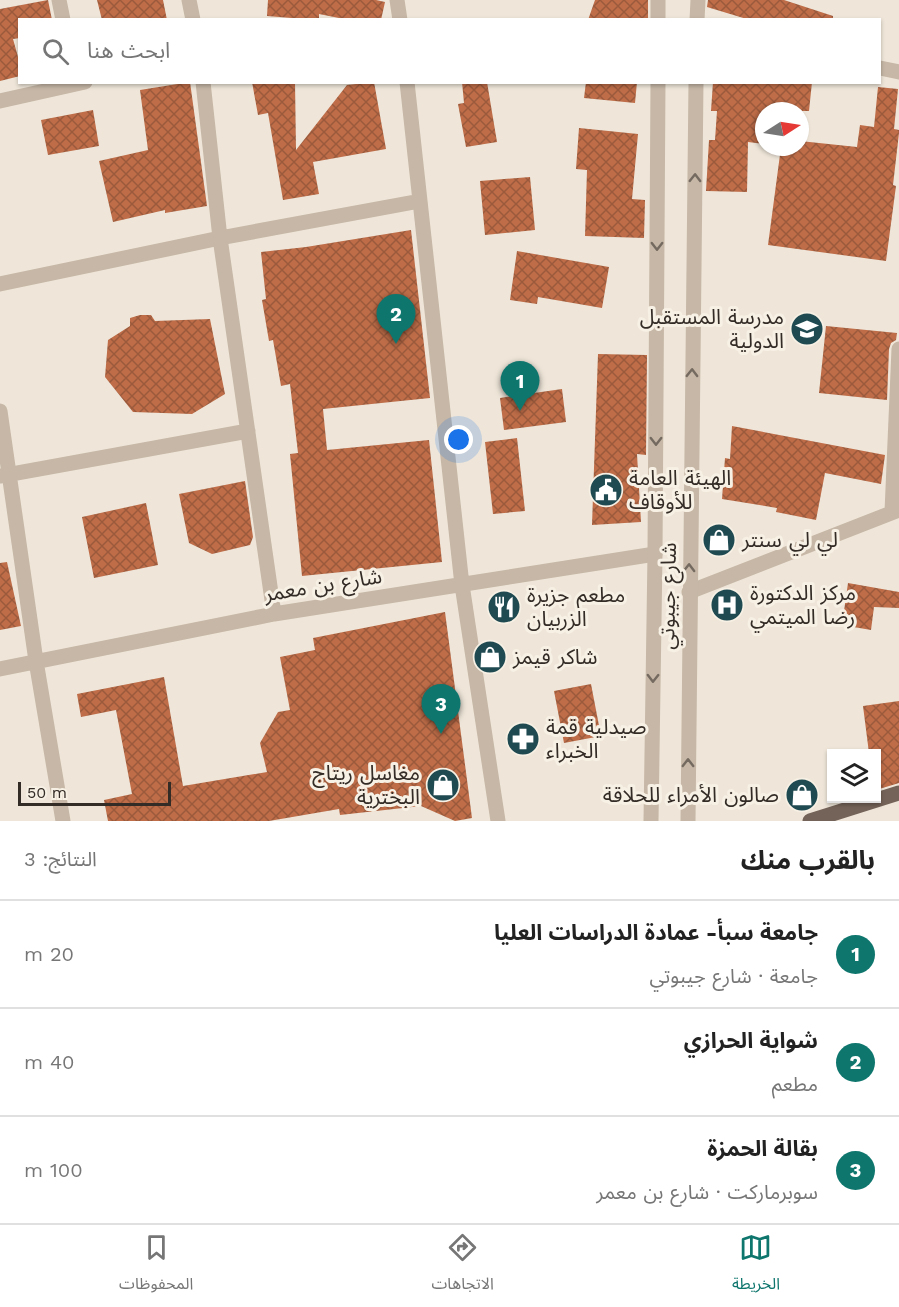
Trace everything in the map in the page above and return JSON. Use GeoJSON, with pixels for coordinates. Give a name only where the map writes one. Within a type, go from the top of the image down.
{"type":"FeatureCollection","features":[{"type":"Feature","properties":{"kind":"main road"},"geometry":{"type":"LineString","coordinates":[[810,821],[899,793]]}},
{"type":"Feature","properties":{"kind":"street"},"geometry":{"type":"LineString","coordinates":[[59,0],[63,18]]}},
{"type":"Feature","properties":{"kind":"street"},"geometry":{"type":"LineString","coordinates":[[189,0],[193,18]]}},
{"type":"Feature","properties":{"kind":"street"},"geometry":{"type":"LineString","coordinates":[[397,0],[400,18]]}},
{"type":"Feature","properties":{"kind":"street"},"geometry":{"type":"LineString","coordinates":[[658,0],[658,18]]}},
{"type":"Feature","properties":{"kind":"street"},"geometry":{"type":"LineString","coordinates":[[697,18],[698,0]]}},
{"type":"Feature","properties":{"kind":"street"},"geometry":{"type":"LineString","coordinates":[[881,68],[899,72]]}},
{"type":"Feature","properties":{"kind":"street"},"geometry":{"type":"LineString","coordinates":[[0,101],[76,84]]}},
{"type":"Feature","properties":{"kind":"street"},"geometry":{"type":"LineString","coordinates":[[203,84],[220,238],[274,614]]}},
{"type":"Feature","properties":{"kind":"street"},"geometry":{"type":"LineString","coordinates":[[407,84],[462,585],[498,821]]}},
{"type":"Feature","properties":{"kind":"street","name":"شارع جيبوتي"},"geometry":{"type":"LineString","coordinates":[[651,821],[658,84]]}},
{"type":"Feature","properties":{"kind":"street","name":"شارع جيبوتي"},"geometry":{"type":"LineString","coordinates":[[688,821],[696,84]]}},
{"type":"Feature","properties":{"kind":"street"},"geometry":{"type":"LineString","coordinates":[[0,284],[220,238],[420,201]]}},
{"type":"Feature","properties":{"kind":"street"},"geometry":{"type":"LineString","coordinates":[[689,592],[896,511],[899,349]]}},
{"type":"Feature","properties":{"kind":"street"},"geometry":{"type":"LineString","coordinates":[[0,411],[4,475],[63,821]]}},
{"type":"Feature","properties":{"kind":"street"},"geometry":{"type":"LineString","coordinates":[[4,475],[248,431]]}},
{"type":"Feature","properties":{"kind":"street","name":"شارع بن معمر"},"geometry":{"type":"LineString","coordinates":[[0,669],[274,614],[655,554]]}},
{"type":"Feature","properties":{"kind":"building"},"geometry":{"type":"Polygon","coordinates":[[[48,0],[52,18],[18,18],[18,38],[13,39],[18,57],[18,76],[0,81],[0,9],[48,0]]]}},
{"type":"Feature","properties":{"kind":"building"},"geometry":{"type":"Polygon","coordinates":[[[97,0],[163,0],[167,18],[102,18],[97,0]]]}},
{"type":"Feature","properties":{"kind":"building"},"geometry":{"type":"Polygon","coordinates":[[[268,0],[376,0],[385,2],[381,18],[339,18],[319,14],[319,18],[267,16],[268,0]]]}},
{"type":"Feature","properties":{"kind":"building"},"geometry":{"type":"Polygon","coordinates":[[[595,0],[648,0],[648,18],[589,18],[595,0]]]}},
{"type":"Feature","properties":{"kind":"building"},"geometry":{"type":"Polygon","coordinates":[[[708,0],[784,0],[833,16],[833,18],[743,18],[707,7],[708,0]]]}},
{"type":"Feature","properties":{"kind":"building"},"geometry":{"type":"Polygon","coordinates":[[[190,84],[207,206],[165,213],[165,210],[113,222],[99,161],[148,150],[140,90],[190,84]]]}},
{"type":"Feature","properties":{"kind":"building"},"geometry":{"type":"Polygon","coordinates":[[[252,84],[295,84],[296,150],[347,85],[374,84],[386,149],[313,162],[319,194],[283,200],[268,113],[258,115],[252,84]]]}},
{"type":"Feature","properties":{"kind":"building"},"geometry":{"type":"Polygon","coordinates":[[[462,84],[487,84],[497,142],[466,147],[458,104],[464,103],[462,84]]]}},
{"type":"Feature","properties":{"kind":"building"},"geometry":{"type":"Polygon","coordinates":[[[586,84],[637,84],[635,103],[584,98],[586,84]]]}},
{"type":"Feature","properties":{"kind":"building"},"geometry":{"type":"Polygon","coordinates":[[[713,84],[812,84],[809,111],[809,102],[755,102],[755,143],[748,142],[747,192],[706,191],[709,140],[715,140],[717,111],[711,111],[713,84]]]}},
{"type":"Feature","properties":{"kind":"building"},"geometry":{"type":"Polygon","coordinates":[[[878,87],[898,89],[894,129],[899,130],[893,185],[896,186],[886,261],[768,245],[780,156],[809,156],[809,142],[857,147],[860,125],[874,127],[878,87]]]}},
{"type":"Feature","properties":{"kind":"building"},"geometry":{"type":"Polygon","coordinates":[[[93,110],[99,146],[48,155],[41,120],[93,110]]]}},
{"type":"Feature","properties":{"kind":"building"},"geometry":{"type":"Polygon","coordinates":[[[579,128],[638,134],[632,199],[645,200],[644,238],[585,236],[587,170],[576,169],[579,128]]]}},
{"type":"Feature","properties":{"kind":"building"},"geometry":{"type":"Polygon","coordinates":[[[530,177],[535,230],[485,235],[480,181],[530,177]]]}},
{"type":"Feature","properties":{"kind":"building"},"geometry":{"type":"Polygon","coordinates":[[[411,230],[430,398],[323,409],[327,450],[429,440],[442,562],[302,576],[290,454],[298,453],[290,384],[281,386],[273,340],[269,341],[262,300],[266,299],[261,252],[411,230]]]}},
{"type":"Feature","properties":{"kind":"building"},"geometry":{"type":"Polygon","coordinates":[[[517,251],[609,267],[602,308],[538,297],[537,304],[510,300],[517,251]]]}},
{"type":"Feature","properties":{"kind":"building"},"geometry":{"type":"Polygon","coordinates":[[[151,315],[155,321],[210,319],[225,394],[192,414],[133,412],[105,377],[108,340],[130,326],[130,318],[151,315]]]}},
{"type":"Feature","properties":{"kind":"building"},"geometry":{"type":"Polygon","coordinates":[[[826,326],[897,333],[896,340],[891,343],[889,349],[887,400],[819,393],[826,326]]]}},
{"type":"Feature","properties":{"kind":"building"},"geometry":{"type":"Polygon","coordinates":[[[598,354],[647,355],[646,455],[637,454],[641,522],[592,525],[598,354]]]}},
{"type":"Feature","properties":{"kind":"building"},"geometry":{"type":"Polygon","coordinates":[[[562,389],[566,422],[504,430],[500,398],[562,389]]]}},
{"type":"Feature","properties":{"kind":"building"},"geometry":{"type":"Polygon","coordinates":[[[732,426],[885,455],[881,484],[825,473],[816,520],[776,512],[777,508],[722,499],[725,458],[730,459],[732,426]]]}},
{"type":"Feature","properties":{"kind":"building"},"geometry":{"type":"Polygon","coordinates":[[[517,438],[525,511],[493,514],[485,442],[517,438]]]}},
{"type":"Feature","properties":{"kind":"building"},"geometry":{"type":"Polygon","coordinates":[[[245,481],[253,537],[250,545],[212,554],[189,543],[179,494],[245,481]]]}},
{"type":"Feature","properties":{"kind":"building"},"geometry":{"type":"Polygon","coordinates":[[[146,503],[158,565],[94,578],[82,517],[146,503]]]}},
{"type":"Feature","properties":{"kind":"building"},"geometry":{"type":"Polygon","coordinates":[[[7,562],[21,626],[0,630],[0,563],[7,562]]]}},
{"type":"Feature","properties":{"kind":"building"},"geometry":{"type":"Polygon","coordinates":[[[848,583],[899,592],[899,608],[874,607],[871,630],[842,625],[848,583]]]}},
{"type":"Feature","properties":{"kind":"building"},"geometry":{"type":"Polygon","coordinates":[[[445,612],[472,818],[455,821],[421,806],[340,815],[339,809],[269,821],[108,821],[104,800],[132,794],[116,710],[81,717],[77,694],[164,677],[183,786],[267,772],[260,743],[278,712],[290,710],[280,657],[315,650],[313,638],[445,612]]]}},
{"type":"Feature","properties":{"kind":"building"},"geometry":{"type":"Polygon","coordinates":[[[591,684],[601,736],[564,743],[554,691],[591,684]]]}},
{"type":"Feature","properties":{"kind":"building"},"geometry":{"type":"Polygon","coordinates":[[[899,701],[899,783],[881,788],[881,749],[868,749],[863,706],[899,701]]]}},
{"type":"Feature","properties":{"kind":"place","name":"مدرسة المستقبل الدولية"},"geometry":{"type":"Point","coordinates":[807,329]}},
{"type":"Feature","properties":{"kind":"place","name":"شواية الحرازي"},"geometry":{"type":"Point","coordinates":[396,344]}},
{"type":"Feature","properties":{"kind":"place","name":"جامعة سبأ- عمادة الدراسات العليا"},"geometry":{"type":"Point","coordinates":[520,411]}},
{"type":"Feature","properties":{"kind":"place","name":"الهيئة العامة للأوقاف"},"geometry":{"type":"Point","coordinates":[606,490]}},
{"type":"Feature","properties":{"kind":"place","name":"لي لي سنتر"},"geometry":{"type":"Point","coordinates":[719,540]}},
{"type":"Feature","properties":{"kind":"place","name":"مركز الدكتورة رضا الميتمي"},"geometry":{"type":"Point","coordinates":[727,605]}},
{"type":"Feature","properties":{"kind":"place","name":"مطعم جزيرة الزربيان"},"geometry":{"type":"Point","coordinates":[504,607]}},
{"type":"Feature","properties":{"kind":"place","name":"شاكر قيمز"},"geometry":{"type":"Point","coordinates":[490,657]}},
{"type":"Feature","properties":{"kind":"place","name":"بقالة الحمزة"},"geometry":{"type":"Point","coordinates":[441,734]}},
{"type":"Feature","properties":{"kind":"place","name":"صيدلية قمة الخبراء"},"geometry":{"type":"Point","coordinates":[523,739]}},
{"type":"Feature","properties":{"kind":"place","name":"مغاسل ريتاج البخترية"},"geometry":{"type":"Point","coordinates":[443,785]}},
{"type":"Feature","properties":{"kind":"place","name":"صالون الأمراء للحلاقة"},"geometry":{"type":"Point","coordinates":[802,795]}}]}
